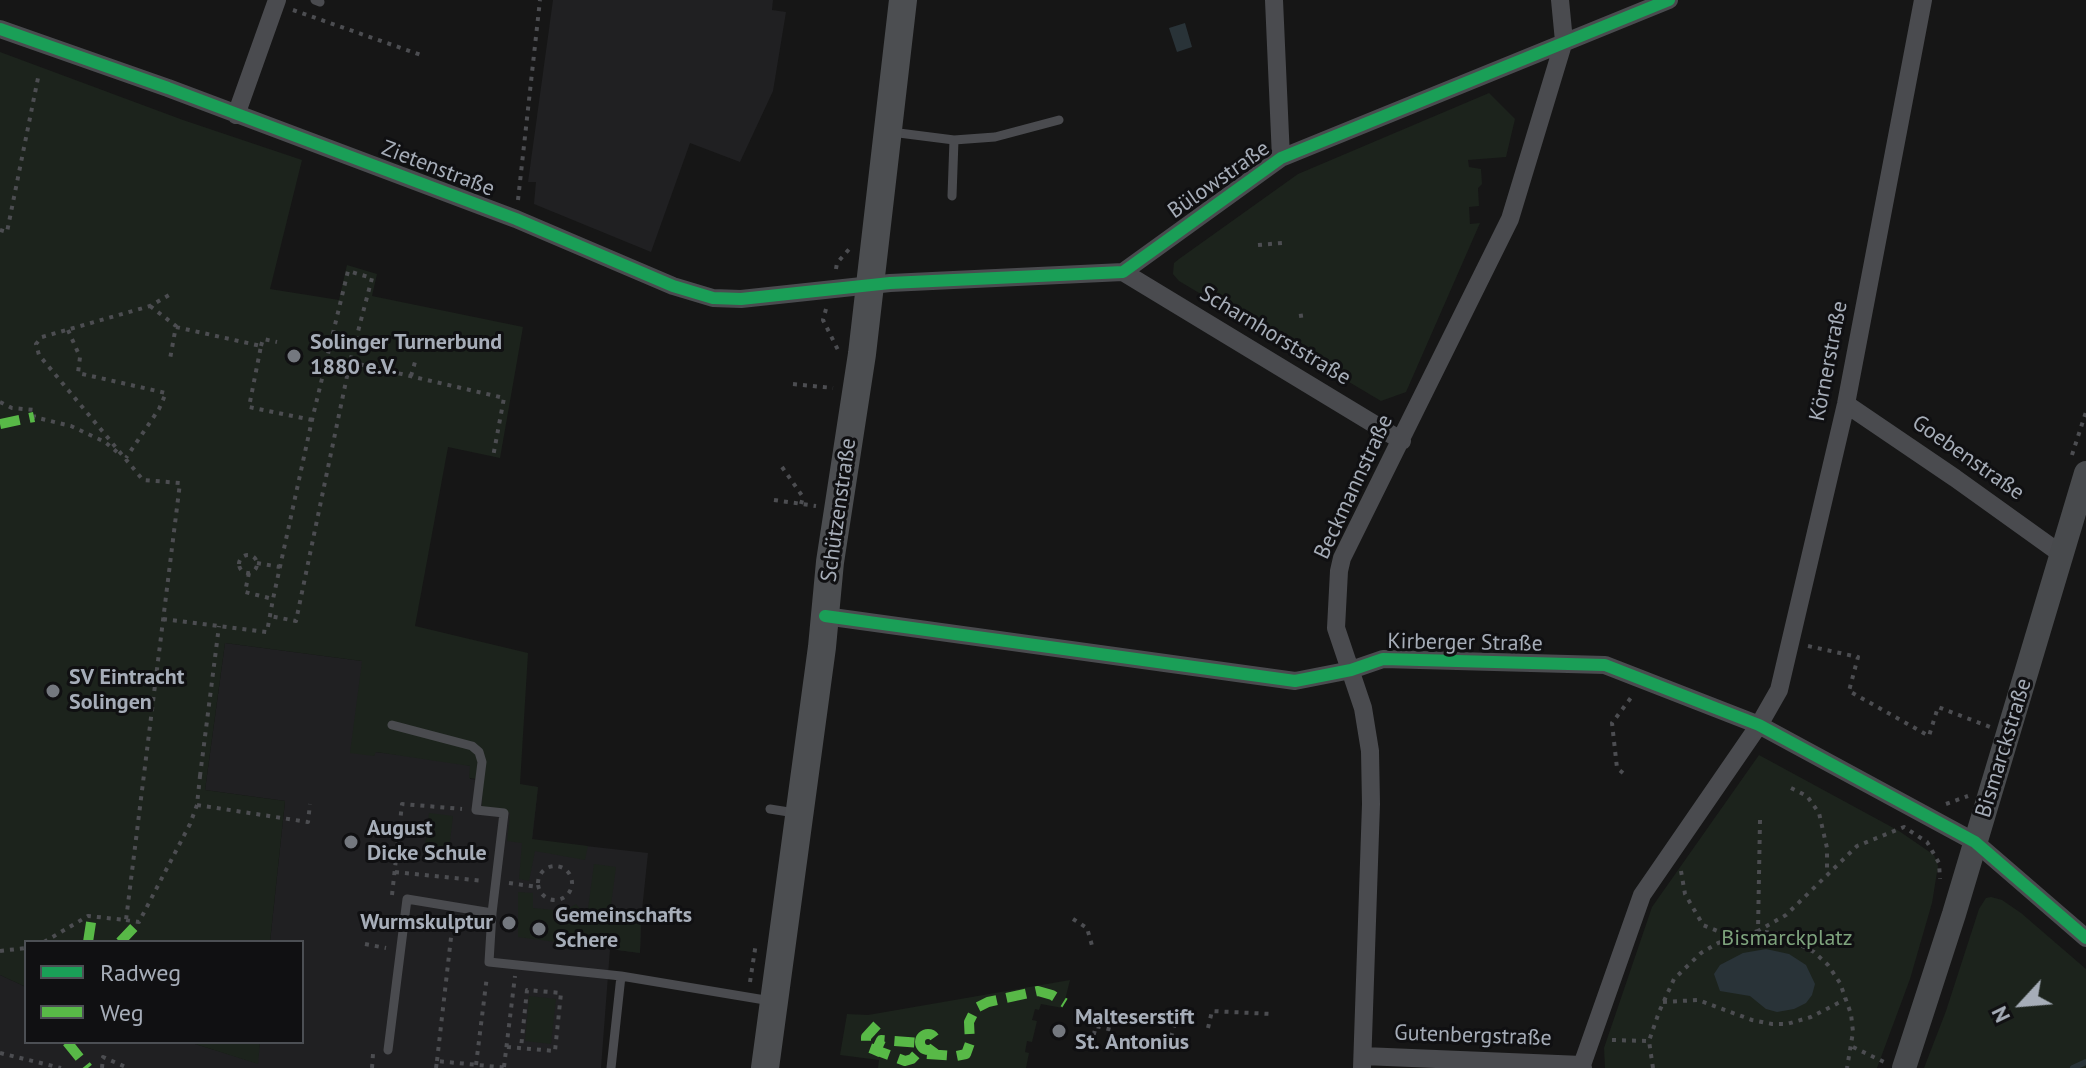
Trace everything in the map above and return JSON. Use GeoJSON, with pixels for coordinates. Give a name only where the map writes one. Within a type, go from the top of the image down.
{"type":"FeatureCollection","features":[{"type":"Feature","properties":{"kind":"main road","name":"Schützenstraße"},"geometry":{"type":"LineString","coordinates":[[765,1068],[869,285],[903,0]]}},
{"type":"Feature","properties":{"kind":"main road","name":"Bismarckstraße"},"geometry":{"type":"LineString","coordinates":[[1894,1065],[1975,842],[2086,473]]}},
{"type":"Feature","properties":{"kind":"street"},"geometry":{"type":"LineString","coordinates":[[1274,0],[1281,158]]}},
{"type":"Feature","properties":{"kind":"street","name":"Beckmannstraße"},"geometry":{"type":"LineString","coordinates":[[1362,1062],[1370,751],[1363,708],[1336,628],[1339,571],[1342,558],[1510,219],[1564,41],[1560,0]]}},
{"type":"Feature","properties":{"kind":"street","name":"Bülowstraße"},"geometry":{"type":"LineString","coordinates":[[1123,272],[1281,158],[1669,0]]}},
{"type":"Feature","properties":{"kind":"street","name":"Körnerstraße"},"geometry":{"type":"LineString","coordinates":[[1759,725],[1779,690],[1846,404],[1923,0]]}},
{"type":"Feature","properties":{"kind":"street"},"geometry":{"type":"LineString","coordinates":[[236,115],[276,2]]}},
{"type":"Feature","properties":{"kind":"street","name":"Zietenstraße"},"geometry":{"type":"LineString","coordinates":[[0,29],[516,219],[650,277],[713,298],[741,299],[869,285]]}},
{"type":"Feature","properties":{"kind":"street"},"geometry":{"type":"LineString","coordinates":[[869,285],[1123,272]]}},
{"type":"Feature","properties":{"kind":"street","name":"Scharnhorststraße"},"geometry":{"type":"LineString","coordinates":[[1123,272],[1402,441]]}},
{"type":"Feature","properties":{"kind":"street","name":"Goebenstraße"},"geometry":{"type":"LineString","coordinates":[[1846,404],[2061,554]]}},
{"type":"Feature","properties":{"kind":"street","name":"Kirberger Straße"},"geometry":{"type":"LineString","coordinates":[[825,616],[1295,681],[1351,670],[1383,659],[1605,665],[1759,725],[1975,842],[2086,938]]}},
{"type":"Feature","properties":{"kind":"street"},"geometry":{"type":"LineString","coordinates":[[1583,1067],[1642,895],[1759,725]]}},
{"type":"Feature","properties":{"kind":"street","name":"Gutenbergstraße"},"geometry":{"type":"LineString","coordinates":[[1362,1062],[1583,1067]]}},
{"type":"Feature","properties":{"kind":"lane"},"geometry":{"type":"LineString","coordinates":[[887,132],[954,140],[995,137],[1059,120]]}},
{"type":"Feature","properties":{"kind":"lane"},"geometry":{"type":"LineString","coordinates":[[952,196],[954,140]]}},
{"type":"Feature","properties":{"kind":"lane"},"geometry":{"type":"LineString","coordinates":[[392,725],[472,746],[479,752],[482,762],[476,810],[504,813],[489,962],[621,976],[774,1001]]}},
{"type":"Feature","properties":{"kind":"lane"},"geometry":{"type":"LineString","coordinates":[[770,809],[798,813]]}},
{"type":"Feature","properties":{"kind":"lane"},"geometry":{"type":"LineString","coordinates":[[388,1050],[407,899],[492,913]]}},
{"type":"Feature","properties":{"kind":"lane"},"geometry":{"type":"LineString","coordinates":[[611,1068],[621,976]]}},
{"type":"Feature","properties":{"kind":"path"},"geometry":{"type":"LineString","coordinates":[[516,219],[540,0]]}},
{"type":"Feature","properties":{"kind":"path"},"geometry":{"type":"LineString","coordinates":[[276,2],[421,55]]}},
{"type":"Feature","properties":{"kind":"path"},"geometry":{"type":"LineString","coordinates":[[0,230],[7,232],[38,78]]}},
{"type":"Feature","properties":{"kind":"path"},"geometry":{"type":"LineString","coordinates":[[1258,245],[1282,243]]}},
{"type":"Feature","properties":{"kind":"path"},"geometry":{"type":"LineString","coordinates":[[163,619],[267,632],[273,599],[312,420],[348,271],[372,278],[350,362],[296,621],[270,616]]}},
{"type":"Feature","properties":{"kind":"path"},"geometry":{"type":"LineString","coordinates":[[126,920],[180,483],[143,480],[36,350],[42,337],[150,306],[169,295]]}},
{"type":"Feature","properties":{"kind":"path"},"geometry":{"type":"LineString","coordinates":[[150,306],[176,327],[261,346]]}},
{"type":"Feature","properties":{"kind":"path"},"geometry":{"type":"LineString","coordinates":[[1299,316],[1306,315]]}},
{"type":"Feature","properties":{"kind":"path"},"geometry":{"type":"LineString","coordinates":[[170,359],[176,327]]}},
{"type":"Feature","properties":{"kind":"path"},"geometry":{"type":"LineString","coordinates":[[68,330],[80,357],[78,373],[166,393],[126,459]]}},
{"type":"Feature","properties":{"kind":"path"},"geometry":{"type":"LineString","coordinates":[[277,342],[263,339],[249,407],[312,420]]}},
{"type":"Feature","properties":{"kind":"path"},"geometry":{"type":"LineString","coordinates":[[350,362],[504,398],[493,457]]}},
{"type":"Feature","properties":{"kind":"path"},"geometry":{"type":"LineString","coordinates":[[411,376],[415,362]]}},
{"type":"Feature","properties":{"kind":"path"},"geometry":{"type":"LineString","coordinates":[[793,384],[833,388]]}},
{"type":"Feature","properties":{"kind":"path"},"geometry":{"type":"LineString","coordinates":[[0,402],[12,408],[34,410],[34,417],[87,433],[105,442],[126,459]]}},
{"type":"Feature","properties":{"kind":"path"},"geometry":{"type":"LineString","coordinates":[[782,467],[803,497],[801,504]]}},
{"type":"Feature","properties":{"kind":"path"},"geometry":{"type":"LineString","coordinates":[[774,500],[818,506]]}},
{"type":"Feature","properties":{"kind":"path"},"geometry":{"type":"LineString","coordinates":[[257,563],[255,571],[249,573],[240,568],[240,559],[251,555],[257,563],[280,567]]}},
{"type":"Feature","properties":{"kind":"path"},"geometry":{"type":"LineString","coordinates":[[249,573],[245,592],[273,599]]}},
{"type":"Feature","properties":{"kind":"path"},"geometry":{"type":"LineString","coordinates":[[47,940],[88,916],[139,922],[197,805],[219,626]]}},
{"type":"Feature","properties":{"kind":"path"},"geometry":{"type":"LineString","coordinates":[[1790,643],[1858,657],[1849,691],[1929,736],[1938,707],[1991,727]]}},
{"type":"Feature","properties":{"kind":"path"},"geometry":{"type":"LineString","coordinates":[[1623,773],[1617,768],[1612,723],[1644,680]]}},
{"type":"Feature","properties":{"kind":"path"},"geometry":{"type":"LineString","coordinates":[[200,776],[207,776]]}},
{"type":"Feature","properties":{"kind":"path"},"geometry":{"type":"LineString","coordinates":[[1791,788],[1807,796],[1816,807],[1827,848],[1827,873]]}},
{"type":"Feature","properties":{"kind":"path"},"geometry":{"type":"LineString","coordinates":[[1944,805],[1971,794]]}},
{"type":"Feature","properties":{"kind":"path"},"geometry":{"type":"LineString","coordinates":[[197,805],[308,822],[310,804]]}},
{"type":"Feature","properties":{"kind":"path"},"geometry":{"type":"LineString","coordinates":[[476,810],[402,804],[395,872],[538,887]]}},
{"type":"Feature","properties":{"kind":"path"},"geometry":{"type":"LineString","coordinates":[[1758,931],[1760,820]]}},
{"type":"Feature","properties":{"kind":"path"},"geometry":{"type":"LineString","coordinates":[[1653,1068],[1649,1041],[1663,1002],[1674,979],[1701,953],[1732,937],[1758,931],[1786,915],[1857,846],[1904,827],[1927,842]]}},
{"type":"Feature","properties":{"kind":"path"},"geometry":{"type":"LineString","coordinates":[[1672,852],[1693,911],[1703,925],[1732,937]]}},
{"type":"Feature","properties":{"kind":"path"},"geometry":{"type":"LineString","coordinates":[[548,868],[564,869],[571,878],[571,889],[560,900],[544,897],[538,887],[539,876],[548,868]]}},
{"type":"Feature","properties":{"kind":"path"},"geometry":{"type":"LineString","coordinates":[[436,1068],[454,907]]}},
{"type":"Feature","properties":{"kind":"path"},"geometry":{"type":"LineString","coordinates":[[1073,919],[1087,928],[1093,949]]}},
{"type":"Feature","properties":{"kind":"path"},"geometry":{"type":"LineString","coordinates":[[1758,931],[1779,934],[1814,952],[1834,974],[1851,1014],[1853,1047],[1847,1068]]}},
{"type":"Feature","properties":{"kind":"path"},"geometry":{"type":"LineString","coordinates":[[365,944],[400,951]]}},
{"type":"Feature","properties":{"kind":"path"},"geometry":{"type":"LineString","coordinates":[[0,951],[24,948]]}},
{"type":"Feature","properties":{"kind":"path"},"geometry":{"type":"LineString","coordinates":[[476,1065],[489,962]]}},
{"type":"Feature","properties":{"kind":"path"},"geometry":{"type":"LineString","coordinates":[[437,1061],[507,1068],[516,966]]}},
{"type":"Feature","properties":{"kind":"path"},"geometry":{"type":"LineString","coordinates":[[507,1047],[555,1051],[561,993],[513,988]]}},
{"type":"Feature","properties":{"kind":"path"},"geometry":{"type":"LineString","coordinates":[[521,1048],[527,990]]}},
{"type":"Feature","properties":{"kind":"path"},"geometry":{"type":"LineString","coordinates":[[1663,1002],[1698,1000],[1752,1020],[1787,1024],[1811,1017],[1846,999]]}},
{"type":"Feature","properties":{"kind":"path"},"geometry":{"type":"LineString","coordinates":[[1208,1028],[1212,1011],[1271,1014]]}},
{"type":"Feature","properties":{"kind":"path"},"geometry":{"type":"LineString","coordinates":[[1171,1037],[1175,1023]]}},
{"type":"Feature","properties":{"kind":"path"},"geometry":{"type":"LineString","coordinates":[[1085,1047],[1090,1049],[1096,1026],[1112,1030]]}},
{"type":"Feature","properties":{"kind":"path"},"geometry":{"type":"LineString","coordinates":[[1591,1039],[1649,1041]]}},
{"type":"Feature","properties":{"kind":"path"},"geometry":{"type":"LineString","coordinates":[[1853,1047],[1894,1065]]}},
{"type":"Feature","properties":{"kind":"path"},"geometry":{"type":"LineString","coordinates":[[0,1053],[61,1068]]}},
{"type":"Feature","properties":{"kind":"path"},"geometry":{"type":"LineString","coordinates":[[102,1068],[103,1057],[128,1068]]}},
{"type":"Feature","properties":{"kind":"shaded area"},"geometry":{"type":"Polygon","coordinates":[[[553,0],[773,0],[772,10],[786,12],[773,91],[740,162],[690,143],[651,252],[534,204],[536,182],[528,182],[553,0]]]}},
{"type":"Feature","properties":{"kind":"shaded area"},"geometry":{"type":"Polygon","coordinates":[[[1185,23],[1192,47],[1177,52],[1169,28],[1185,23]]]}},
{"type":"Feature","properties":{"kind":"shaded area"},"geometry":{"type":"Polygon","coordinates":[[[225,643],[362,661],[374,756],[375,752],[452,761],[471,766],[470,779],[538,787],[532,840],[648,853],[640,953],[610,949],[601,1068],[0,1068],[0,975],[24,986],[24,1044],[195,1044],[257,1063],[260,1044],[304,1044],[304,940],[270,940],[285,801],[205,790],[225,643]]]}},
{"type":"Feature","properties":{"kind":"shaded area"},"geometry":{"type":"Polygon","coordinates":[[[1766,949],[1789,954],[1806,965],[1815,984],[1806,1003],[1777,1012],[1766,1009],[1750,996],[1720,991],[1714,974],[1720,965],[1743,953],[1766,949]]]}},
{"type":"Feature","properties":{"kind":"green space"},"geometry":{"type":"Polygon","coordinates":[[[0,52],[183,120],[302,160],[270,289],[339,300],[347,265],[377,274],[372,296],[523,327],[500,458],[448,447],[415,626],[528,653],[520,784],[538,787],[532,839],[588,846],[585,860],[535,851],[529,881],[519,879],[522,843],[507,841],[510,813],[482,806],[483,780],[469,778],[470,766],[376,752],[374,756],[350,753],[362,661],[225,643],[205,790],[285,801],[270,940],[24,940],[24,986],[0,975],[0,52]]]}},
{"type":"Feature","properties":{"kind":"green space"},"geometry":{"type":"Polygon","coordinates":[[[1489,93],[1515,119],[1506,157],[1468,160],[1469,167],[1481,169],[1479,206],[1469,207],[1470,224],[1480,223],[1406,392],[1381,401],[1179,281],[1173,274],[1174,263],[1179,259],[1298,174],[1489,93]]]}},
{"type":"Feature","properties":{"kind":"green space","name":"Bismarckplatz"},"geometry":{"type":"Polygon","coordinates":[[[1759,755],[1899,831],[1934,855],[1938,866],[1932,903],[1910,979],[1877,1068],[1605,1068],[1604,1048],[1652,907],[1759,755]]]}},
{"type":"Feature","properties":{"kind":"green space"},"geometry":{"type":"Polygon","coordinates":[[[429,813],[453,816],[448,859],[424,856],[429,813]]]}},
{"type":"Feature","properties":{"kind":"green space"},"geometry":{"type":"Polygon","coordinates":[[[594,864],[616,867],[610,912],[588,909],[594,864]]]}},
{"type":"Feature","properties":{"kind":"green space"},"geometry":{"type":"Polygon","coordinates":[[[518,892],[533,893],[533,908],[564,911],[576,904],[584,913],[641,920],[640,953],[518,937],[518,892]]]}},
{"type":"Feature","properties":{"kind":"green space"},"geometry":{"type":"Polygon","coordinates":[[[1986,898],[2002,900],[2021,913],[2086,969],[2086,1068],[1924,1068],[1979,909],[1986,898]]]}},
{"type":"Feature","properties":{"kind":"green space"},"geometry":{"type":"Polygon","coordinates":[[[1070,980],[1063,1008],[1041,1004],[1039,1010],[1035,1009],[1032,1020],[1037,1021],[1032,1042],[1027,1041],[1025,1052],[1029,1053],[1026,1068],[878,1068],[879,1060],[840,1055],[847,1014],[868,1015],[1070,980]]]}},
{"type":"Feature","properties":{"kind":"green space"},"geometry":{"type":"Polygon","coordinates":[[[529,996],[556,999],[551,1044],[525,1041],[529,996]]]}},
{"type":"Feature","properties":{"kind":"green space"},"geometry":{"type":"Polygon","coordinates":[[[195,1044],[260,1044],[258,1064],[195,1044]]]}},
{"type":"Feature","properties":{"kind":"waterway"},"geometry":{"type":"LineString","coordinates":[[2073,1068],[2086,1062]]}},
{"type":"Feature","properties":{"kind":"marked path"},"geometry":{"type":"LineString","coordinates":[[0,424],[34,417]]}},
{"type":"Feature","properties":{"kind":"marked path"},"geometry":{"type":"LineString","coordinates":[[88,940],[92,916]]}},
{"type":"Feature","properties":{"kind":"marked path"},"geometry":{"type":"LineString","coordinates":[[122,940],[139,922]]}},
{"type":"Feature","properties":{"kind":"marked path"},"geometry":{"type":"LineString","coordinates":[[927,1054],[966,1054],[970,1043],[969,1022],[976,1008],[988,1002],[1038,991],[1065,1003]]}},
{"type":"Feature","properties":{"kind":"marked path"},"geometry":{"type":"LineString","coordinates":[[877,1025],[866,1037],[866,1046],[905,1061],[912,1059],[922,1048]]}},
{"type":"Feature","properties":{"kind":"marked path"},"geometry":{"type":"LineString","coordinates":[[928,1034],[936,1042],[928,1050],[920,1042],[928,1034]]}},
{"type":"Feature","properties":{"kind":"marked path"},"geometry":{"type":"LineString","coordinates":[[874,1055],[881,1040],[921,1043]]}},
{"type":"Feature","properties":{"kind":"marked path"},"geometry":{"type":"LineString","coordinates":[[69,1044],[88,1068]]}},
{"type":"Feature","properties":{"kind":"cycle path"},"geometry":{"type":"LineString","coordinates":[[0,29],[168,88],[516,219],[673,286],[713,298],[741,299],[890,283],[1123,272],[1281,158],[1669,0]]}},
{"type":"Feature","properties":{"kind":"cycle path"},"geometry":{"type":"LineString","coordinates":[[825,616],[1295,681],[1351,670],[1383,659],[1605,665],[1759,725],[1975,842],[2086,938]]}},
{"type":"Feature","properties":{"kind":"place","name":"Solinger Turnerbund 1880 e.V."},"geometry":{"type":"Point","coordinates":[294,356]}},
{"type":"Feature","properties":{"kind":"place","name":"SV Eintracht Solingen"},"geometry":{"type":"Point","coordinates":[53,691]}},
{"type":"Feature","properties":{"kind":"place","name":"August Dicke Schule"},"geometry":{"type":"Point","coordinates":[351,842]}},
{"type":"Feature","properties":{"kind":"place","name":"Wurmskulptur"},"geometry":{"type":"Point","coordinates":[509,923]}},
{"type":"Feature","properties":{"kind":"place","name":"Gemeinschafts Schere"},"geometry":{"type":"Point","coordinates":[539,929]}},
{"type":"Feature","properties":{"kind":"place","name":"Malteserstift St. Antonius"},"geometry":{"type":"Point","coordinates":[1059,1031]}}]}
